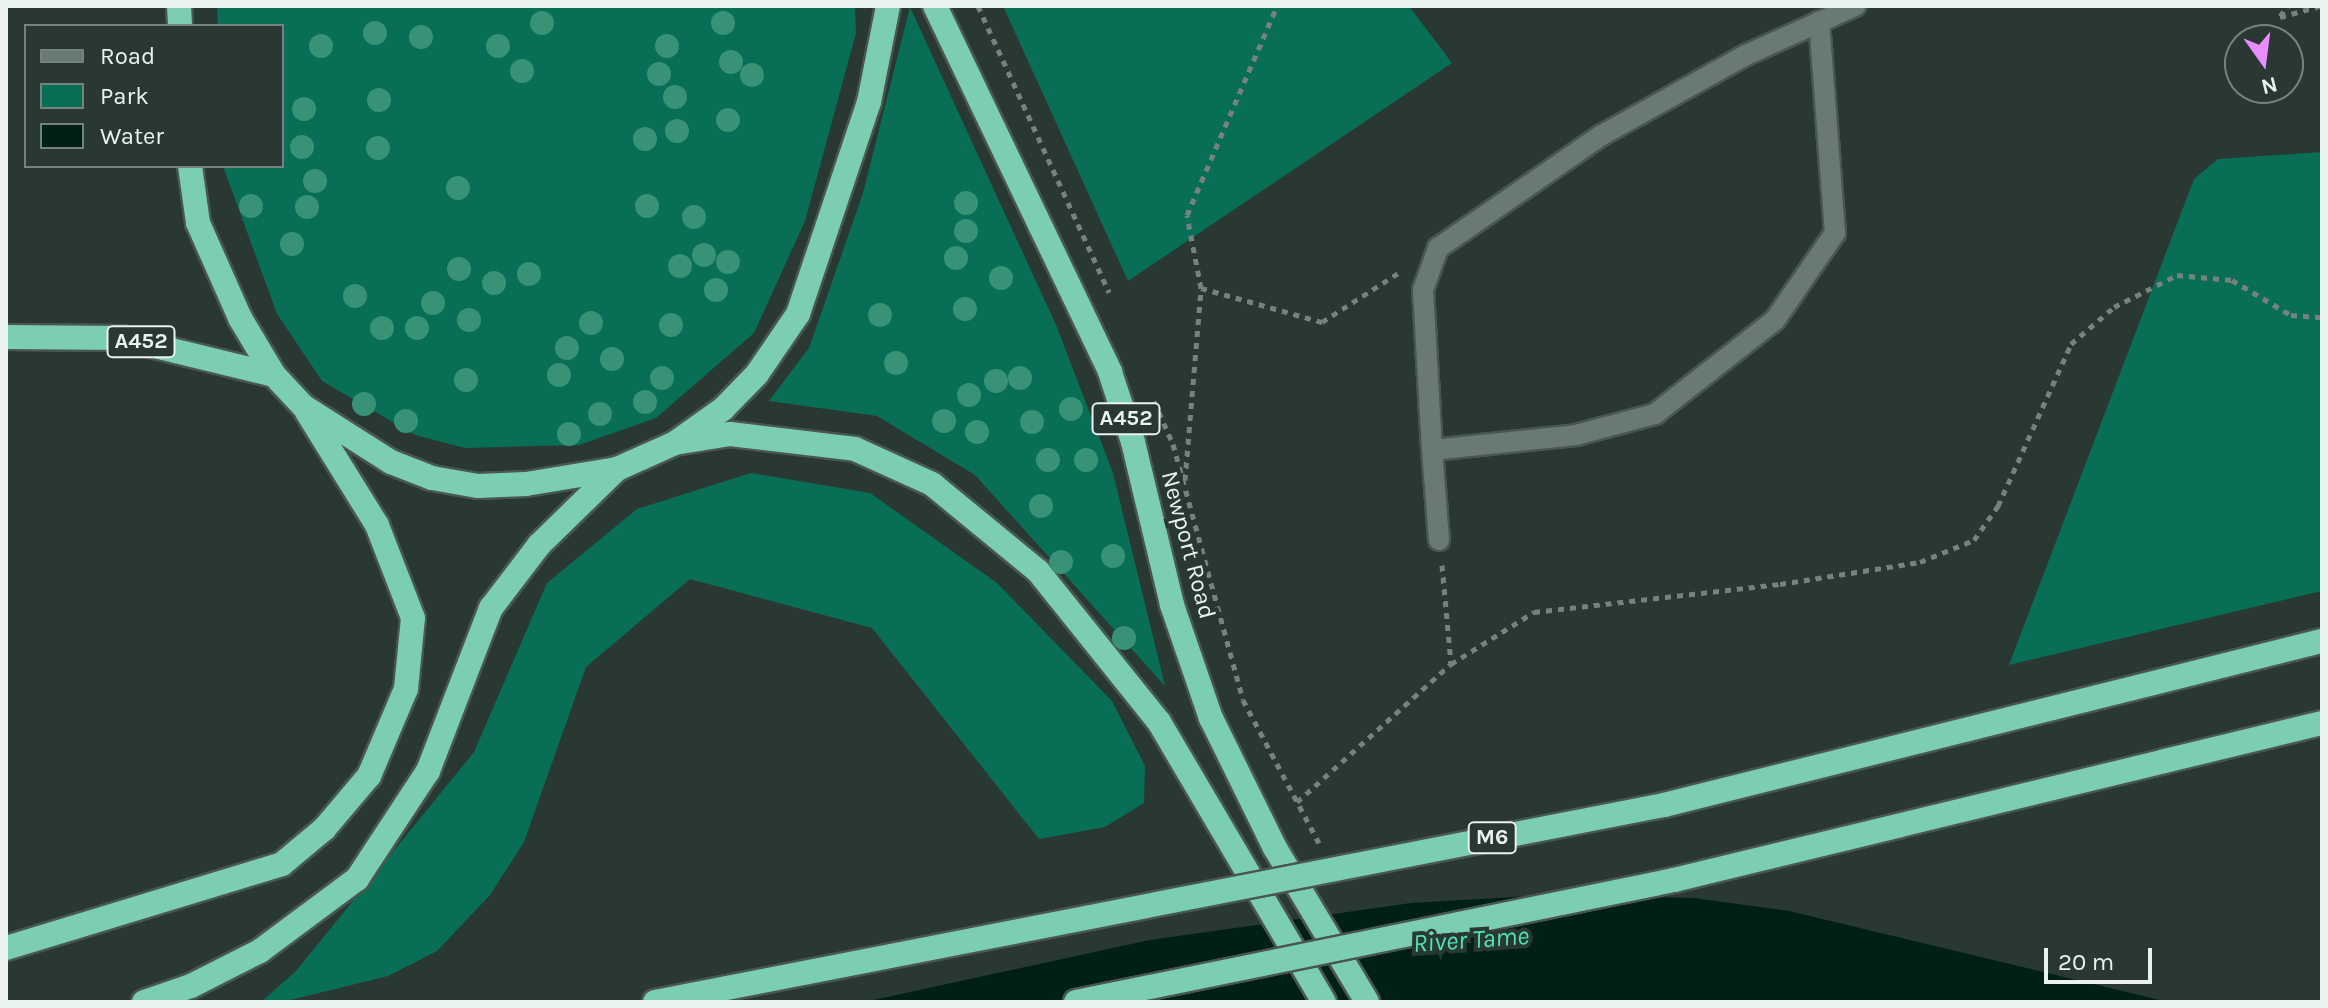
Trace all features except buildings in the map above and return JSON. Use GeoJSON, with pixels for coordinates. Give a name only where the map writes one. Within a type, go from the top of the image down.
{"type":"FeatureCollection","features":[{"type":"Feature","properties":{"kind":"highway"},"geometry":{"type":"LineString","coordinates":[[303,406],[391,462],[432,478],[478,486],[526,484],[617,469],[675,443],[723,409],[748,383],[798,314],[869,102],[888,6]]}},
{"type":"Feature","properties":{"kind":"highway","name":"Newport Road"},"geometry":{"type":"LineString","coordinates":[[935,6],[1110,372],[1186,648],[1211,718],[1275,848],[1367,1002]]}},
{"type":"Feature","properties":{"kind":"highway"},"geometry":{"type":"LineString","coordinates":[[6,948],[282,864],[324,829],[369,776],[406,689],[413,618],[377,525],[303,406],[274,375],[240,318],[198,223],[190,168]]}},
{"type":"Feature","properties":{"kind":"highway","name":"A452"},"geometry":{"type":"LineString","coordinates":[[6,337],[122,338],[274,375]]}},
{"type":"Feature","properties":{"kind":"highway"},"geometry":{"type":"LineString","coordinates":[[675,443],[730,434],[784,437],[855,449],[932,484],[1038,571],[1159,722],[1242,870],[1324,1002]]}},
{"type":"Feature","properties":{"kind":"highway"},"geometry":{"type":"LineString","coordinates":[[144,1002],[191,986],[260,951],[357,879],[428,771],[491,608],[539,545],[617,469]]}},
{"type":"Feature","properties":{"kind":"highway","name":"M6"},"geometry":{"type":"LineString","coordinates":[[655,1002],[1664,805],[2322,641]]}},
{"type":"Feature","properties":{"kind":"highway"},"geometry":{"type":"LineString","coordinates":[[1076,1002],[1674,880],[2322,723]]}},
{"type":"Feature","properties":{"kind":"street"},"geometry":{"type":"LineString","coordinates":[[1439,540],[1423,290],[1438,248],[1602,135],[1746,55],[1855,6]]}},
{"type":"Feature","properties":{"kind":"street"},"geometry":{"type":"LineString","coordinates":[[1432,450],[1576,435],[1655,414],[1775,320],[1835,233],[1819,22]]}},
{"type":"Feature","properties":{"kind":"path"},"geometry":{"type":"LineString","coordinates":[[1184,486],[1201,288],[1187,215],[1277,6]]}},
{"type":"Feature","properties":{"kind":"path"},"geometry":{"type":"LineString","coordinates":[[2288,6],[2280,17],[2320,6]]}},
{"type":"Feature","properties":{"kind":"path"},"geometry":{"type":"LineString","coordinates":[[1201,288],[1322,322],[1438,248]]}},
{"type":"Feature","properties":{"kind":"path"},"geometry":{"type":"LineString","coordinates":[[1297,802],[1451,664],[1534,612],[1780,584],[1920,562],[1974,540],[1998,506],[2071,344],[2114,307],[2177,275],[2232,280],[2291,315],[2322,317]]}},
{"type":"Feature","properties":{"kind":"path"},"geometry":{"type":"LineString","coordinates":[[1439,540],[1451,664]]}},
{"type":"Feature","properties":{"kind":"path"},"geometry":{"type":"LineString","coordinates":[[1305,815],[1317,839]]}},
{"type":"Feature","properties":{"kind":"green space"},"geometry":{"type":"Polygon","coordinates":[[[217,6],[855,6],[856,33],[805,221],[754,333],[656,418],[579,445],[465,448],[415,435],[322,381],[277,314],[224,168],[284,168],[284,24],[218,24],[217,6]]]}},
{"type":"Feature","properties":{"kind":"green space"},"geometry":{"type":"Polygon","coordinates":[[[1003,6],[1409,6],[1452,63],[1128,281],[1003,6]]]}},
{"type":"Feature","properties":{"kind":"green space"},"geometry":{"type":"Polygon","coordinates":[[[910,7],[1056,325],[1113,473],[1165,686],[975,475],[877,416],[769,401],[809,348],[863,193],[910,7]]]}},
{"type":"Feature","properties":{"kind":"green space"},"geometry":{"type":"Polygon","coordinates":[[[2322,152],[2322,591],[2009,665],[2194,179],[2218,159],[2322,152]]]}},
{"type":"Feature","properties":{"kind":"green space"},"geometry":{"type":"Polygon","coordinates":[[[751,473],[870,493],[997,583],[1112,701],[1145,766],[1144,803],[1105,827],[1039,839],[872,628],[690,579],[586,667],[524,842],[490,895],[437,951],[388,976],[282,1002],[261,1002],[296,971],[474,752],[547,583],[637,509],[751,473]]]}},
{"type":"Feature","properties":{"kind":"water","name":"River Tame"},"geometry":{"type":"Polygon","coordinates":[[[1546,895],[1694,898],[1789,911],[2168,1002],[864,1002],[1150,940],[1411,903],[1546,895]]]}}]}
